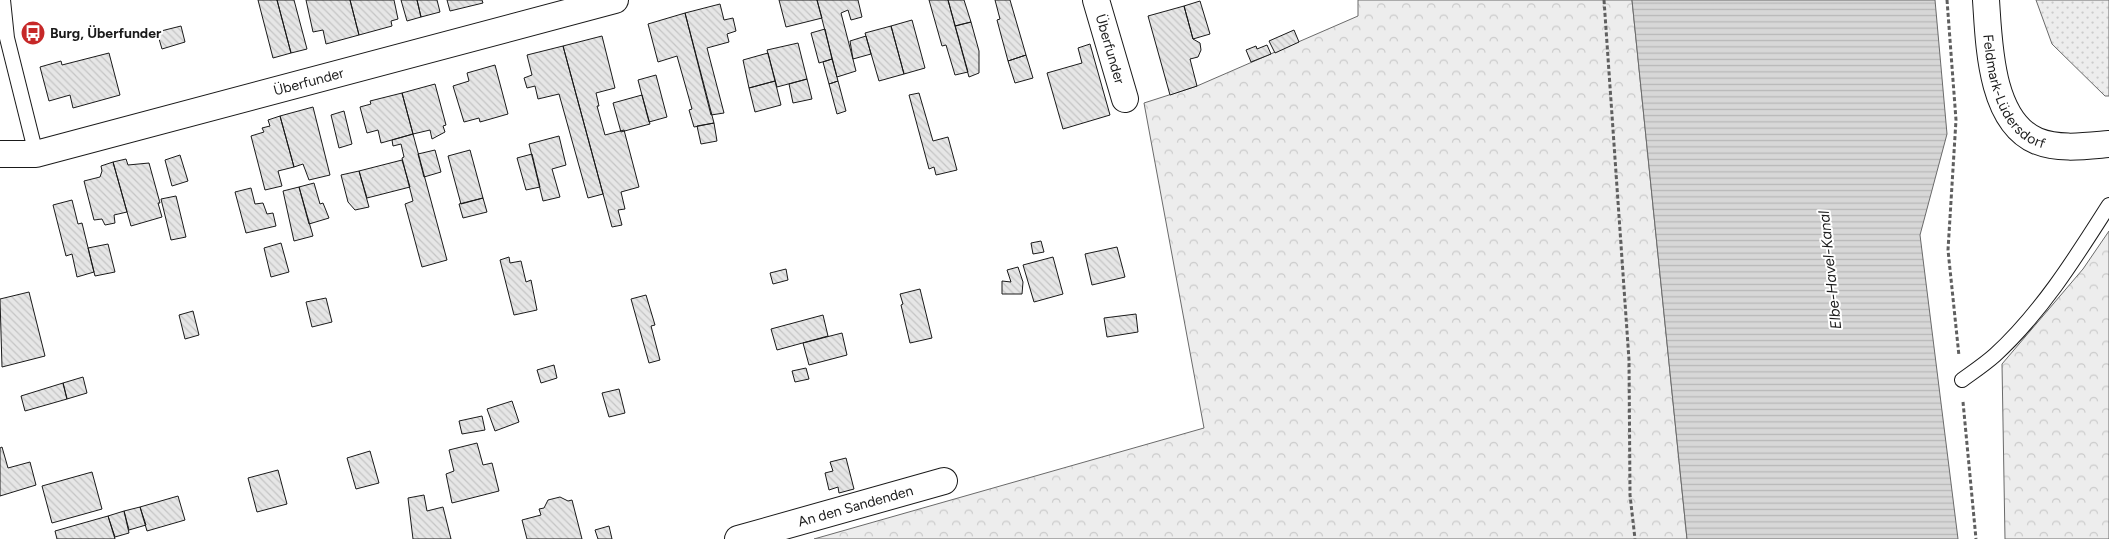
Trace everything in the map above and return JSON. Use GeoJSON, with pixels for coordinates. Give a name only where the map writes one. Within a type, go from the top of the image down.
{"type":"FeatureCollection","features":[{"type":"Feature","properties":{"kind":"street","name":"Überfunder"},"geometry":{"type":"LineString","coordinates":[[0,154],[36,154],[615,0]]}},
{"type":"Feature","properties":{"kind":"street","name":"Überfunder"},"geometry":{"type":"LineString","coordinates":[[1096,0],[1125,99]]}},
{"type":"Feature","properties":{"kind":"street","name":"Feldmark-Lüdersdorf"},"geometry":{"type":"LineString","coordinates":[[1986,0],[1993,73],[2002,100],[2016,125],[2037,141],[2067,147],[2109,144]]}},
{"type":"Feature","properties":{"kind":"street","name":"An den Sandenden"},"geometry":{"type":"LineString","coordinates":[[738,539],[944,481]]}},
{"type":"Feature","properties":{"kind":"lane"},"geometry":{"type":"LineString","coordinates":[[3,0],[7,38],[36,154]]}},
{"type":"Feature","properties":{"kind":"lane"},"geometry":{"type":"LineString","coordinates":[[1962,380],[1995,355],[2029,320],[2082,247],[2109,205]]}},
{"type":"Feature","properties":{"kind":"path"},"geometry":{"type":"LineString","coordinates":[[1604,0],[1629,360],[1630,495],[1635,539]]}},
{"type":"Feature","properties":{"kind":"path"},"geometry":{"type":"LineString","coordinates":[[1947,0],[1956,120],[1948,250],[1962,380]]}},
{"type":"Feature","properties":{"kind":"path"},"geometry":{"type":"LineString","coordinates":[[1964,428],[1976,539]]}},
{"type":"Feature","properties":{"kind":"green space"},"geometry":{"type":"Polygon","coordinates":[[[1358,0],[1632,0],[1687,539],[814,539],[1204,428],[1144,103],[1197,86],[1358,16],[1358,0]]]}},
{"type":"Feature","properties":{"kind":"green space"},"geometry":{"type":"Polygon","coordinates":[[[2036,0],[2109,0],[2109,96],[2105,96],[2052,44],[2036,0]]]}},
{"type":"Feature","properties":{"kind":"green space"},"geometry":{"type":"Polygon","coordinates":[[[2109,231],[2109,539],[2005,539],[2002,364],[2083,269],[2109,231]]]}},
{"type":"Feature","properties":{"kind":"water","name":"Elbe-Havel-Kanal"},"geometry":{"type":"Polygon","coordinates":[[[1632,0],[1935,0],[1947,134],[1920,235],[1958,539],[1687,539],[1632,0]]]}},
{"type":"Feature","properties":{"kind":"building"},"geometry":{"type":"Polygon","coordinates":[[[258,0],[277,0],[291,53],[273,58],[258,0]]]}},
{"type":"Feature","properties":{"kind":"building"},"geometry":{"type":"Polygon","coordinates":[[[277,0],[294,0],[307,49],[291,53],[277,0]]]}},
{"type":"Feature","properties":{"kind":"building"},"geometry":{"type":"Polygon","coordinates":[[[306,0],[350,0],[359,35],[326,44],[323,30],[313,32],[306,0]]]}},
{"type":"Feature","properties":{"kind":"building"},"geometry":{"type":"Polygon","coordinates":[[[350,0],[394,0],[398,19],[391,21],[392,26],[359,35],[350,0]]]}},
{"type":"Feature","properties":{"kind":"building"},"geometry":{"type":"Polygon","coordinates":[[[401,0],[417,0],[421,17],[407,21],[401,0]]]}},
{"type":"Feature","properties":{"kind":"building"},"geometry":{"type":"Polygon","coordinates":[[[417,0],[437,0],[440,12],[421,17],[417,0]]]}},
{"type":"Feature","properties":{"kind":"building"},"geometry":{"type":"Polygon","coordinates":[[[447,0],[482,0],[483,3],[450,11],[447,0]]]}},
{"type":"Feature","properties":{"kind":"building"},"geometry":{"type":"Polygon","coordinates":[[[779,0],[817,0],[822,18],[786,27],[779,0]]]}},
{"type":"Feature","properties":{"kind":"building"},"geometry":{"type":"Polygon","coordinates":[[[817,0],[858,0],[862,17],[851,20],[848,10],[841,13],[856,71],[837,77],[817,0]]]}},
{"type":"Feature","properties":{"kind":"building"},"geometry":{"type":"Polygon","coordinates":[[[929,0],[948,0],[968,72],[955,75],[946,45],[942,46],[929,0]]]}},
{"type":"Feature","properties":{"kind":"building"},"geometry":{"type":"Polygon","coordinates":[[[948,0],[964,0],[971,22],[955,26],[948,0]]]}},
{"type":"Feature","properties":{"kind":"building"},"geometry":{"type":"Polygon","coordinates":[[[995,0],[1010,0],[1026,55],[1008,61],[997,20],[1000,19],[995,0]]]}},
{"type":"Feature","properties":{"kind":"building"},"geometry":{"type":"Polygon","coordinates":[[[1200,1],[1210,34],[1193,39],[1184,6],[1200,1]]]}},
{"type":"Feature","properties":{"kind":"building"},"geometry":{"type":"Polygon","coordinates":[[[720,4],[724,20],[733,18],[736,31],[727,34],[729,42],[707,48],[724,113],[711,115],[685,13],[720,4]]]}},
{"type":"Feature","properties":{"kind":"building"},"geometry":{"type":"Polygon","coordinates":[[[1184,6],[1193,39],[1200,43],[1201,50],[1198,57],[1190,59],[1197,86],[1170,95],[1148,16],[1184,6]]]}},
{"type":"Feature","properties":{"kind":"building"},"geometry":{"type":"Polygon","coordinates":[[[685,13],[714,123],[694,127],[689,110],[692,109],[677,56],[658,62],[648,24],[685,13]]]}},
{"type":"Feature","properties":{"kind":"building"},"geometry":{"type":"Polygon","coordinates":[[[912,20],[925,68],[904,74],[891,26],[912,20]]]}},
{"type":"Feature","properties":{"kind":"building"},"geometry":{"type":"Polygon","coordinates":[[[971,22],[979,51],[979,73],[969,77],[955,26],[971,22]]]}},
{"type":"Feature","properties":{"kind":"building"},"geometry":{"type":"Polygon","coordinates":[[[181,26],[185,42],[162,49],[157,32],[181,26]]]}},
{"type":"Feature","properties":{"kind":"building"},"geometry":{"type":"Polygon","coordinates":[[[891,26],[904,74],[879,81],[865,33],[891,26]]]}},
{"type":"Feature","properties":{"kind":"building"},"geometry":{"type":"Polygon","coordinates":[[[825,29],[832,59],[819,63],[811,33],[825,29]]]}},
{"type":"Feature","properties":{"kind":"building"},"geometry":{"type":"Polygon","coordinates":[[[1294,30],[1299,42],[1275,53],[1269,41],[1294,30]]]}},
{"type":"Feature","properties":{"kind":"building"},"geometry":{"type":"Polygon","coordinates":[[[602,36],[615,88],[596,93],[599,106],[597,106],[605,135],[624,130],[639,187],[621,192],[625,209],[618,210],[622,225],[612,227],[563,46],[602,36]]]}},
{"type":"Feature","properties":{"kind":"building"},"geometry":{"type":"Polygon","coordinates":[[[866,36],[871,54],[853,59],[850,41],[866,36]]]}},
{"type":"Feature","properties":{"kind":"building"},"geometry":{"type":"Polygon","coordinates":[[[798,43],[807,79],[777,87],[767,50],[798,43]]]}},
{"type":"Feature","properties":{"kind":"building"},"geometry":{"type":"Polygon","coordinates":[[[1090,44],[1110,115],[1063,129],[1047,73],[1082,63],[1078,48],[1090,44]]]}},
{"type":"Feature","properties":{"kind":"building"},"geometry":{"type":"Polygon","coordinates":[[[1267,45],[1271,54],[1251,62],[1246,50],[1256,46],[1257,49],[1267,45]]]}},
{"type":"Feature","properties":{"kind":"building"},"geometry":{"type":"Polygon","coordinates":[[[563,46],[603,194],[588,198],[559,94],[538,99],[535,86],[527,88],[524,78],[532,75],[527,55],[563,46]]]}},
{"type":"Feature","properties":{"kind":"building"},"geometry":{"type":"Polygon","coordinates":[[[109,53],[120,95],[73,108],[70,95],[49,101],[40,67],[61,61],[62,65],[109,53]]]}},
{"type":"Feature","properties":{"kind":"building"},"geometry":{"type":"Polygon","coordinates":[[[768,53],[775,81],[749,88],[743,60],[768,53]]]}},
{"type":"Feature","properties":{"kind":"building"},"geometry":{"type":"Polygon","coordinates":[[[1026,55],[1033,78],[1015,83],[1008,61],[1026,55]]]}},
{"type":"Feature","properties":{"kind":"building"},"geometry":{"type":"Polygon","coordinates":[[[832,59],[838,81],[829,84],[823,62],[832,59]]]}},
{"type":"Feature","properties":{"kind":"building"},"geometry":{"type":"Polygon","coordinates":[[[495,65],[508,114],[480,122],[479,118],[464,122],[453,86],[469,81],[467,73],[495,65]]]}},
{"type":"Feature","properties":{"kind":"building"},"geometry":{"type":"Polygon","coordinates":[[[656,75],[667,117],[649,122],[638,80],[656,75]]]}},
{"type":"Feature","properties":{"kind":"building"},"geometry":{"type":"Polygon","coordinates":[[[807,79],[812,99],[793,103],[789,84],[807,79]]]}},
{"type":"Feature","properties":{"kind":"building"},"geometry":{"type":"Polygon","coordinates":[[[775,81],[781,105],[755,112],[749,88],[775,81]]]}},
{"type":"Feature","properties":{"kind":"building"},"geometry":{"type":"Polygon","coordinates":[[[838,81],[846,111],[837,114],[829,84],[838,81]]]}},
{"type":"Feature","properties":{"kind":"building"},"geometry":{"type":"Polygon","coordinates":[[[435,84],[446,125],[443,126],[445,132],[432,139],[430,130],[413,134],[402,93],[435,84]]]}},
{"type":"Feature","properties":{"kind":"building"},"geometry":{"type":"Polygon","coordinates":[[[402,93],[413,134],[381,143],[378,130],[367,133],[360,107],[371,104],[370,101],[402,93]]]}},
{"type":"Feature","properties":{"kind":"building"},"geometry":{"type":"Polygon","coordinates":[[[919,93],[933,141],[948,137],[957,170],[936,175],[934,167],[929,169],[909,95],[919,93]]]}},
{"type":"Feature","properties":{"kind":"building"},"geometry":{"type":"Polygon","coordinates":[[[642,95],[650,124],[621,132],[613,103],[642,95]]]}},
{"type":"Feature","properties":{"kind":"building"},"geometry":{"type":"Polygon","coordinates":[[[313,107],[330,175],[309,180],[303,164],[294,167],[280,116],[313,107]]]}},
{"type":"Feature","properties":{"kind":"building"},"geometry":{"type":"Polygon","coordinates":[[[344,111],[352,144],[339,148],[331,115],[344,111]]]}},
{"type":"Feature","properties":{"kind":"building"},"geometry":{"type":"Polygon","coordinates":[[[280,116],[294,167],[278,171],[282,186],[265,190],[251,136],[264,132],[262,128],[270,126],[268,120],[280,116]]]}},
{"type":"Feature","properties":{"kind":"building"},"geometry":{"type":"Polygon","coordinates":[[[714,123],[717,141],[701,144],[697,126],[714,123]]]}},
{"type":"Feature","properties":{"kind":"building"},"geometry":{"type":"Polygon","coordinates":[[[413,134],[447,260],[422,267],[405,204],[413,201],[402,158],[404,157],[401,144],[393,146],[392,140],[413,134]]]}},
{"type":"Feature","properties":{"kind":"building"},"geometry":{"type":"Polygon","coordinates":[[[559,136],[566,165],[552,169],[560,197],[543,201],[529,144],[559,136]]]}},
{"type":"Feature","properties":{"kind":"building"},"geometry":{"type":"Polygon","coordinates":[[[435,150],[441,172],[424,177],[418,154],[435,150]]]}},
{"type":"Feature","properties":{"kind":"building"},"geometry":{"type":"Polygon","coordinates":[[[470,150],[483,198],[461,204],[448,156],[470,150]]]}},
{"type":"Feature","properties":{"kind":"building"},"geometry":{"type":"Polygon","coordinates":[[[532,154],[540,187],[526,190],[517,158],[532,154]]]}},
{"type":"Feature","properties":{"kind":"building"},"geometry":{"type":"Polygon","coordinates":[[[180,155],[188,181],[172,186],[165,160],[180,155]]]}},
{"type":"Feature","properties":{"kind":"building"},"geometry":{"type":"Polygon","coordinates":[[[126,159],[128,165],[149,163],[162,217],[131,226],[113,162],[126,159]]]}},
{"type":"Feature","properties":{"kind":"building"},"geometry":{"type":"Polygon","coordinates":[[[402,160],[410,187],[367,198],[359,171],[402,160]]]}},
{"type":"Feature","properties":{"kind":"building"},"geometry":{"type":"Polygon","coordinates":[[[113,162],[127,212],[114,215],[115,223],[105,225],[102,219],[94,220],[84,181],[100,177],[101,166],[113,162]]]}},
{"type":"Feature","properties":{"kind":"building"},"geometry":{"type":"Polygon","coordinates":[[[359,171],[369,207],[355,210],[348,202],[341,175],[359,171]]]}},
{"type":"Feature","properties":{"kind":"building"},"geometry":{"type":"Polygon","coordinates":[[[314,183],[320,204],[323,203],[329,218],[309,224],[299,187],[314,183]]]}},
{"type":"Feature","properties":{"kind":"building"},"geometry":{"type":"Polygon","coordinates":[[[299,187],[313,236],[294,241],[283,191],[299,187]]]}},
{"type":"Feature","properties":{"kind":"building"},"geometry":{"type":"Polygon","coordinates":[[[251,188],[255,204],[263,203],[267,214],[273,213],[276,226],[246,233],[235,192],[251,188]]]}},
{"type":"Feature","properties":{"kind":"building"},"geometry":{"type":"Polygon","coordinates":[[[176,196],[186,237],[171,240],[161,199],[176,196]]]}},
{"type":"Feature","properties":{"kind":"building"},"geometry":{"type":"Polygon","coordinates":[[[483,198],[487,212],[463,218],[459,204],[483,198]]]}},
{"type":"Feature","properties":{"kind":"building"},"geometry":{"type":"Polygon","coordinates":[[[72,200],[78,224],[82,223],[94,272],[77,277],[72,254],[66,256],[53,205],[72,200]]]}},
{"type":"Feature","properties":{"kind":"building"},"geometry":{"type":"Polygon","coordinates":[[[1041,241],[1044,252],[1033,254],[1031,243],[1041,241]]]}},
{"type":"Feature","properties":{"kind":"building"},"geometry":{"type":"Polygon","coordinates":[[[281,243],[289,272],[271,277],[264,248],[281,243]]]}},
{"type":"Feature","properties":{"kind":"building"},"geometry":{"type":"Polygon","coordinates":[[[108,244],[115,272],[95,276],[88,248],[108,244]]]}},
{"type":"Feature","properties":{"kind":"building"},"geometry":{"type":"Polygon","coordinates":[[[1117,247],[1125,277],[1092,285],[1085,254],[1117,247]]]}},
{"type":"Feature","properties":{"kind":"building"},"geometry":{"type":"Polygon","coordinates":[[[509,257],[510,263],[521,261],[526,282],[531,280],[537,310],[514,315],[500,260],[509,257]]]}},
{"type":"Feature","properties":{"kind":"building"},"geometry":{"type":"Polygon","coordinates":[[[1053,257],[1063,294],[1034,302],[1023,265],[1053,257]]]}},
{"type":"Feature","properties":{"kind":"building"},"geometry":{"type":"Polygon","coordinates":[[[1018,267],[1023,282],[1022,294],[1002,294],[1002,281],[1011,282],[1007,270],[1018,267]]]}},
{"type":"Feature","properties":{"kind":"building"},"geometry":{"type":"Polygon","coordinates":[[[786,269],[788,280],[773,284],[770,273],[786,269]]]}},
{"type":"Feature","properties":{"kind":"building"},"geometry":{"type":"Polygon","coordinates":[[[920,289],[932,338],[910,343],[900,294],[920,289]]]}},
{"type":"Feature","properties":{"kind":"building"},"geometry":{"type":"Polygon","coordinates":[[[29,292],[45,356],[2,367],[0,299],[29,292]]]}},
{"type":"Feature","properties":{"kind":"building"},"geometry":{"type":"Polygon","coordinates":[[[646,295],[655,325],[651,326],[660,360],[649,363],[631,299],[646,295]]]}},
{"type":"Feature","properties":{"kind":"building"},"geometry":{"type":"Polygon","coordinates":[[[326,298],[332,322],[312,327],[306,302],[326,298]]]}},
{"type":"Feature","properties":{"kind":"building"},"geometry":{"type":"Polygon","coordinates":[[[193,311],[199,335],[185,339],[179,315],[193,311]]]}},
{"type":"Feature","properties":{"kind":"building"},"geometry":{"type":"Polygon","coordinates":[[[1136,314],[1138,332],[1107,337],[1104,318],[1136,314]]]}},
{"type":"Feature","properties":{"kind":"building"},"geometry":{"type":"Polygon","coordinates":[[[823,315],[828,336],[777,350],[771,329],[823,315]]]}},
{"type":"Feature","properties":{"kind":"building"},"geometry":{"type":"Polygon","coordinates":[[[842,333],[847,355],[809,365],[803,343],[842,333]]]}},
{"type":"Feature","properties":{"kind":"building"},"geometry":{"type":"Polygon","coordinates":[[[554,365],[557,378],[541,383],[537,370],[554,365]]]}},
{"type":"Feature","properties":{"kind":"building"},"geometry":{"type":"Polygon","coordinates":[[[806,368],[809,379],[795,382],[792,371],[806,368]]]}},
{"type":"Feature","properties":{"kind":"building"},"geometry":{"type":"Polygon","coordinates":[[[83,377],[87,393],[67,399],[63,383],[83,377]]]}},
{"type":"Feature","properties":{"kind":"building"},"geometry":{"type":"Polygon","coordinates":[[[63,383],[67,399],[25,411],[21,396],[63,383]]]}},
{"type":"Feature","properties":{"kind":"building"},"geometry":{"type":"Polygon","coordinates":[[[619,389],[625,413],[609,417],[602,393],[619,389]]]}},
{"type":"Feature","properties":{"kind":"building"},"geometry":{"type":"Polygon","coordinates":[[[512,401],[519,422],[495,431],[487,409],[512,401]]]}},
{"type":"Feature","properties":{"kind":"building"},"geometry":{"type":"Polygon","coordinates":[[[482,416],[485,430],[462,434],[459,421],[482,416]]]}},
{"type":"Feature","properties":{"kind":"building"},"geometry":{"type":"Polygon","coordinates":[[[477,443],[483,465],[492,463],[499,491],[452,503],[446,474],[454,471],[449,450],[477,443]]]}},
{"type":"Feature","properties":{"kind":"building"},"geometry":{"type":"Polygon","coordinates":[[[2,447],[8,468],[30,462],[36,485],[0,496],[0,448],[2,447]]]}},
{"type":"Feature","properties":{"kind":"building"},"geometry":{"type":"Polygon","coordinates":[[[370,451],[379,483],[356,489],[347,458],[370,451]]]}},
{"type":"Feature","properties":{"kind":"building"},"geometry":{"type":"Polygon","coordinates":[[[846,458],[854,489],[839,493],[838,487],[829,490],[825,473],[833,471],[830,462],[846,458]]]}},
{"type":"Feature","properties":{"kind":"building"},"geometry":{"type":"Polygon","coordinates":[[[278,470],[287,504],[257,512],[248,478],[278,470]]]}},
{"type":"Feature","properties":{"kind":"building"},"geometry":{"type":"Polygon","coordinates":[[[92,472],[102,509],[52,523],[42,486],[92,472]]]}},
{"type":"Feature","properties":{"kind":"building"},"geometry":{"type":"Polygon","coordinates":[[[424,495],[427,511],[443,507],[451,539],[413,539],[408,498],[424,495]]]}},
{"type":"Feature","properties":{"kind":"building"},"geometry":{"type":"Polygon","coordinates":[[[178,496],[185,520],[147,531],[140,507],[178,496]]]}},
{"type":"Feature","properties":{"kind":"building"},"geometry":{"type":"Polygon","coordinates":[[[560,497],[568,501],[572,500],[582,539],[527,539],[522,520],[541,515],[539,509],[544,508],[548,500],[560,497]]]}},
{"type":"Feature","properties":{"kind":"building"},"geometry":{"type":"Polygon","coordinates":[[[140,507],[146,525],[129,530],[124,511],[140,507]]]}},
{"type":"Feature","properties":{"kind":"building"},"geometry":{"type":"Polygon","coordinates":[[[124,511],[129,533],[115,537],[108,516],[124,511]]]}},
{"type":"Feature","properties":{"kind":"building"},"geometry":{"type":"Polygon","coordinates":[[[108,516],[115,539],[57,539],[55,531],[108,516]]]}},
{"type":"Feature","properties":{"kind":"building"},"geometry":{"type":"Polygon","coordinates":[[[609,526],[612,539],[598,539],[595,530],[609,526]]]}},
{"type":"Feature","properties":{"kind":"place","name":"Burg, Überfunder"},"geometry":{"type":"Point","coordinates":[33,33]}}]}
